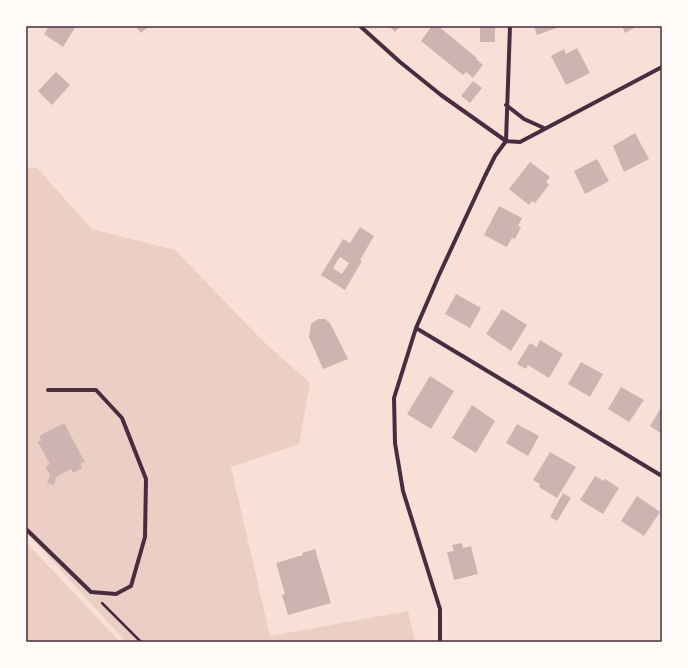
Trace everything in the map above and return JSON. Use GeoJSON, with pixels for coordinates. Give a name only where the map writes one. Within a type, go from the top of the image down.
{"type":"FeatureCollection","features":[{"type":"Feature","properties":{"kind":"street"},"geometry":{"type":"LineString","coordinates":[[360,26],[400,62],[441,95],[506,141],[520,142],[662,67]]}},
{"type":"Feature","properties":{"kind":"street"},"geometry":{"type":"LineString","coordinates":[[440,642],[440,609],[403,491],[395,443],[394,398],[416,328],[439,274],[495,156],[506,141],[506,105],[510,26]]}},
{"type":"Feature","properties":{"kind":"street"},"geometry":{"type":"LineString","coordinates":[[506,105],[524,119],[544,128]]}},
{"type":"Feature","properties":{"kind":"street"},"geometry":{"type":"LineString","coordinates":[[416,328],[662,476]]}},
{"type":"Feature","properties":{"kind":"street"},"geometry":{"type":"LineString","coordinates":[[26,529],[91,592],[116,594],[131,586],[145,537],[146,479],[122,418],[96,390],[48,390]]}},
{"type":"Feature","properties":{"kind":"path"},"geometry":{"type":"LineString","coordinates":[[91,592],[141,642]]}},
{"type":"Feature","properties":{"kind":"path"},"geometry":{"type":"LineString","coordinates":[[135,642],[138,639]]}},
{"type":"Feature","properties":{"kind":"shaded area"},"geometry":{"type":"Polygon","coordinates":[[[26,167],[37,168],[92,229],[175,250],[263,341],[310,383],[299,444],[231,467],[270,636],[408,611],[415,642],[126,642],[26,532],[26,167]]]}},
{"type":"Feature","properties":{"kind":"shaded area"},"geometry":{"type":"Polygon","coordinates":[[[26,542],[120,642],[26,642],[26,542]]]}},
{"type":"Feature","properties":{"kind":"building"},"geometry":{"type":"Polygon","coordinates":[[[49,26],[76,26],[63,47],[44,34],[49,26]]]}},
{"type":"Feature","properties":{"kind":"building"},"geometry":{"type":"Polygon","coordinates":[[[135,26],[149,26],[141,33],[135,26]]]}},
{"type":"Feature","properties":{"kind":"building"},"geometry":{"type":"Polygon","coordinates":[[[389,26],[401,26],[395,32],[389,26]]]}},
{"type":"Feature","properties":{"kind":"building"},"geometry":{"type":"Polygon","coordinates":[[[432,26],[438,26],[477,58],[476,59],[483,65],[473,78],[466,72],[463,75],[421,41],[432,26]]]}},
{"type":"Feature","properties":{"kind":"building"},"geometry":{"type":"Polygon","coordinates":[[[480,26],[495,26],[495,42],[480,42],[480,26]]]}},
{"type":"Feature","properties":{"kind":"building"},"geometry":{"type":"Polygon","coordinates":[[[534,26],[562,26],[537,35],[534,26]]]}},
{"type":"Feature","properties":{"kind":"building"},"geometry":{"type":"Polygon","coordinates":[[[622,26],[638,26],[625,33],[622,26]]]}},
{"type":"Feature","properties":{"kind":"building"},"geometry":{"type":"Polygon","coordinates":[[[577,48],[590,73],[566,85],[551,56],[564,49],[566,54],[577,48]]]}},
{"type":"Feature","properties":{"kind":"building"},"geometry":{"type":"Polygon","coordinates":[[[56,72],[70,85],[52,105],[38,91],[56,72]]]}},
{"type":"Feature","properties":{"kind":"building"},"geometry":{"type":"Polygon","coordinates":[[[473,81],[482,88],[470,103],[461,96],[473,81]]]}},
{"type":"Feature","properties":{"kind":"building"},"geometry":{"type":"Polygon","coordinates":[[[635,133],[649,159],[624,172],[613,146],[635,133]]]}},
{"type":"Feature","properties":{"kind":"building"},"geometry":{"type":"Polygon","coordinates":[[[597,159],[609,181],[585,194],[574,171],[597,159]]]}},
{"type":"Feature","properties":{"kind":"building"},"geometry":{"type":"Polygon","coordinates":[[[530,162],[550,177],[546,182],[549,185],[535,203],[532,201],[529,205],[509,189],[530,162]]]}},
{"type":"Feature","properties":{"kind":"building"},"geometry":{"type":"Polygon","coordinates":[[[499,206],[522,218],[518,226],[521,227],[515,239],[512,238],[507,247],[484,235],[499,206]]]}},
{"type":"Feature","properties":{"kind":"building"},"geometry":{"type":"Polygon","coordinates":[[[360,227],[374,236],[360,260],[362,261],[345,290],[321,275],[343,239],[350,243],[360,227]],[[340,257],[333,268],[342,274],[349,263],[340,257]]]}},
{"type":"Feature","properties":{"kind":"building"},"geometry":{"type":"Polygon","coordinates":[[[456,294],[481,308],[470,328],[445,314],[456,294]]]}},
{"type":"Feature","properties":{"kind":"building"},"geometry":{"type":"Polygon","coordinates":[[[502,309],[527,325],[511,351],[486,334],[502,309]]]}},
{"type":"Feature","properties":{"kind":"building"},"geometry":{"type":"Polygon","coordinates":[[[318,319],[325,319],[330,323],[348,359],[323,369],[309,337],[311,324],[318,319]]]}},
{"type":"Feature","properties":{"kind":"building"},"geometry":{"type":"Polygon","coordinates":[[[540,340],[563,354],[549,378],[528,365],[526,369],[517,364],[530,343],[537,347],[540,340]]]}},
{"type":"Feature","properties":{"kind":"building"},"geometry":{"type":"Polygon","coordinates":[[[581,362],[603,374],[590,397],[568,384],[581,362]]]}},
{"type":"Feature","properties":{"kind":"building"},"geometry":{"type":"Polygon","coordinates":[[[430,376],[454,391],[431,429],[407,414],[430,376]]]}},
{"type":"Feature","properties":{"kind":"building"},"geometry":{"type":"Polygon","coordinates":[[[621,387],[644,400],[629,422],[608,409],[621,387]]]}},
{"type":"Feature","properties":{"kind":"building"},"geometry":{"type":"Polygon","coordinates":[[[472,405],[495,421],[476,453],[452,438],[472,405]]]}},
{"type":"Feature","properties":{"kind":"building"},"geometry":{"type":"Polygon","coordinates":[[[662,406],[662,434],[650,426],[662,406]]]}},
{"type":"Feature","properties":{"kind":"building"},"geometry":{"type":"Polygon","coordinates":[[[64,423],[85,462],[80,464],[82,468],[73,473],[71,469],[56,477],[54,485],[47,483],[50,475],[45,467],[50,464],[38,442],[41,440],[39,436],[64,423]]]}},
{"type":"Feature","properties":{"kind":"building"},"geometry":{"type":"Polygon","coordinates":[[[517,424],[539,436],[528,456],[506,443],[517,424]]]}},
{"type":"Feature","properties":{"kind":"building"},"geometry":{"type":"Polygon","coordinates":[[[550,452],[576,467],[557,498],[539,487],[540,484],[533,480],[550,452]]]}},
{"type":"Feature","properties":{"kind":"building"},"geometry":{"type":"Polygon","coordinates":[[[595,476],[604,481],[605,479],[619,488],[603,514],[580,500],[595,476]]]}},
{"type":"Feature","properties":{"kind":"building"},"geometry":{"type":"Polygon","coordinates":[[[563,493],[571,498],[557,521],[550,517],[563,493]]]}},
{"type":"Feature","properties":{"kind":"building"},"geometry":{"type":"Polygon","coordinates":[[[637,496],[660,512],[644,536],[621,521],[637,496]]]}},
{"type":"Feature","properties":{"kind":"building"},"geometry":{"type":"Polygon","coordinates":[[[462,543],[463,548],[471,546],[478,574],[454,580],[447,552],[454,551],[452,545],[462,543]]]}},
{"type":"Feature","properties":{"kind":"building"},"geometry":{"type":"Polygon","coordinates":[[[315,549],[331,603],[288,615],[282,595],[285,594],[276,563],[303,555],[302,553],[315,549]]]}}]}
